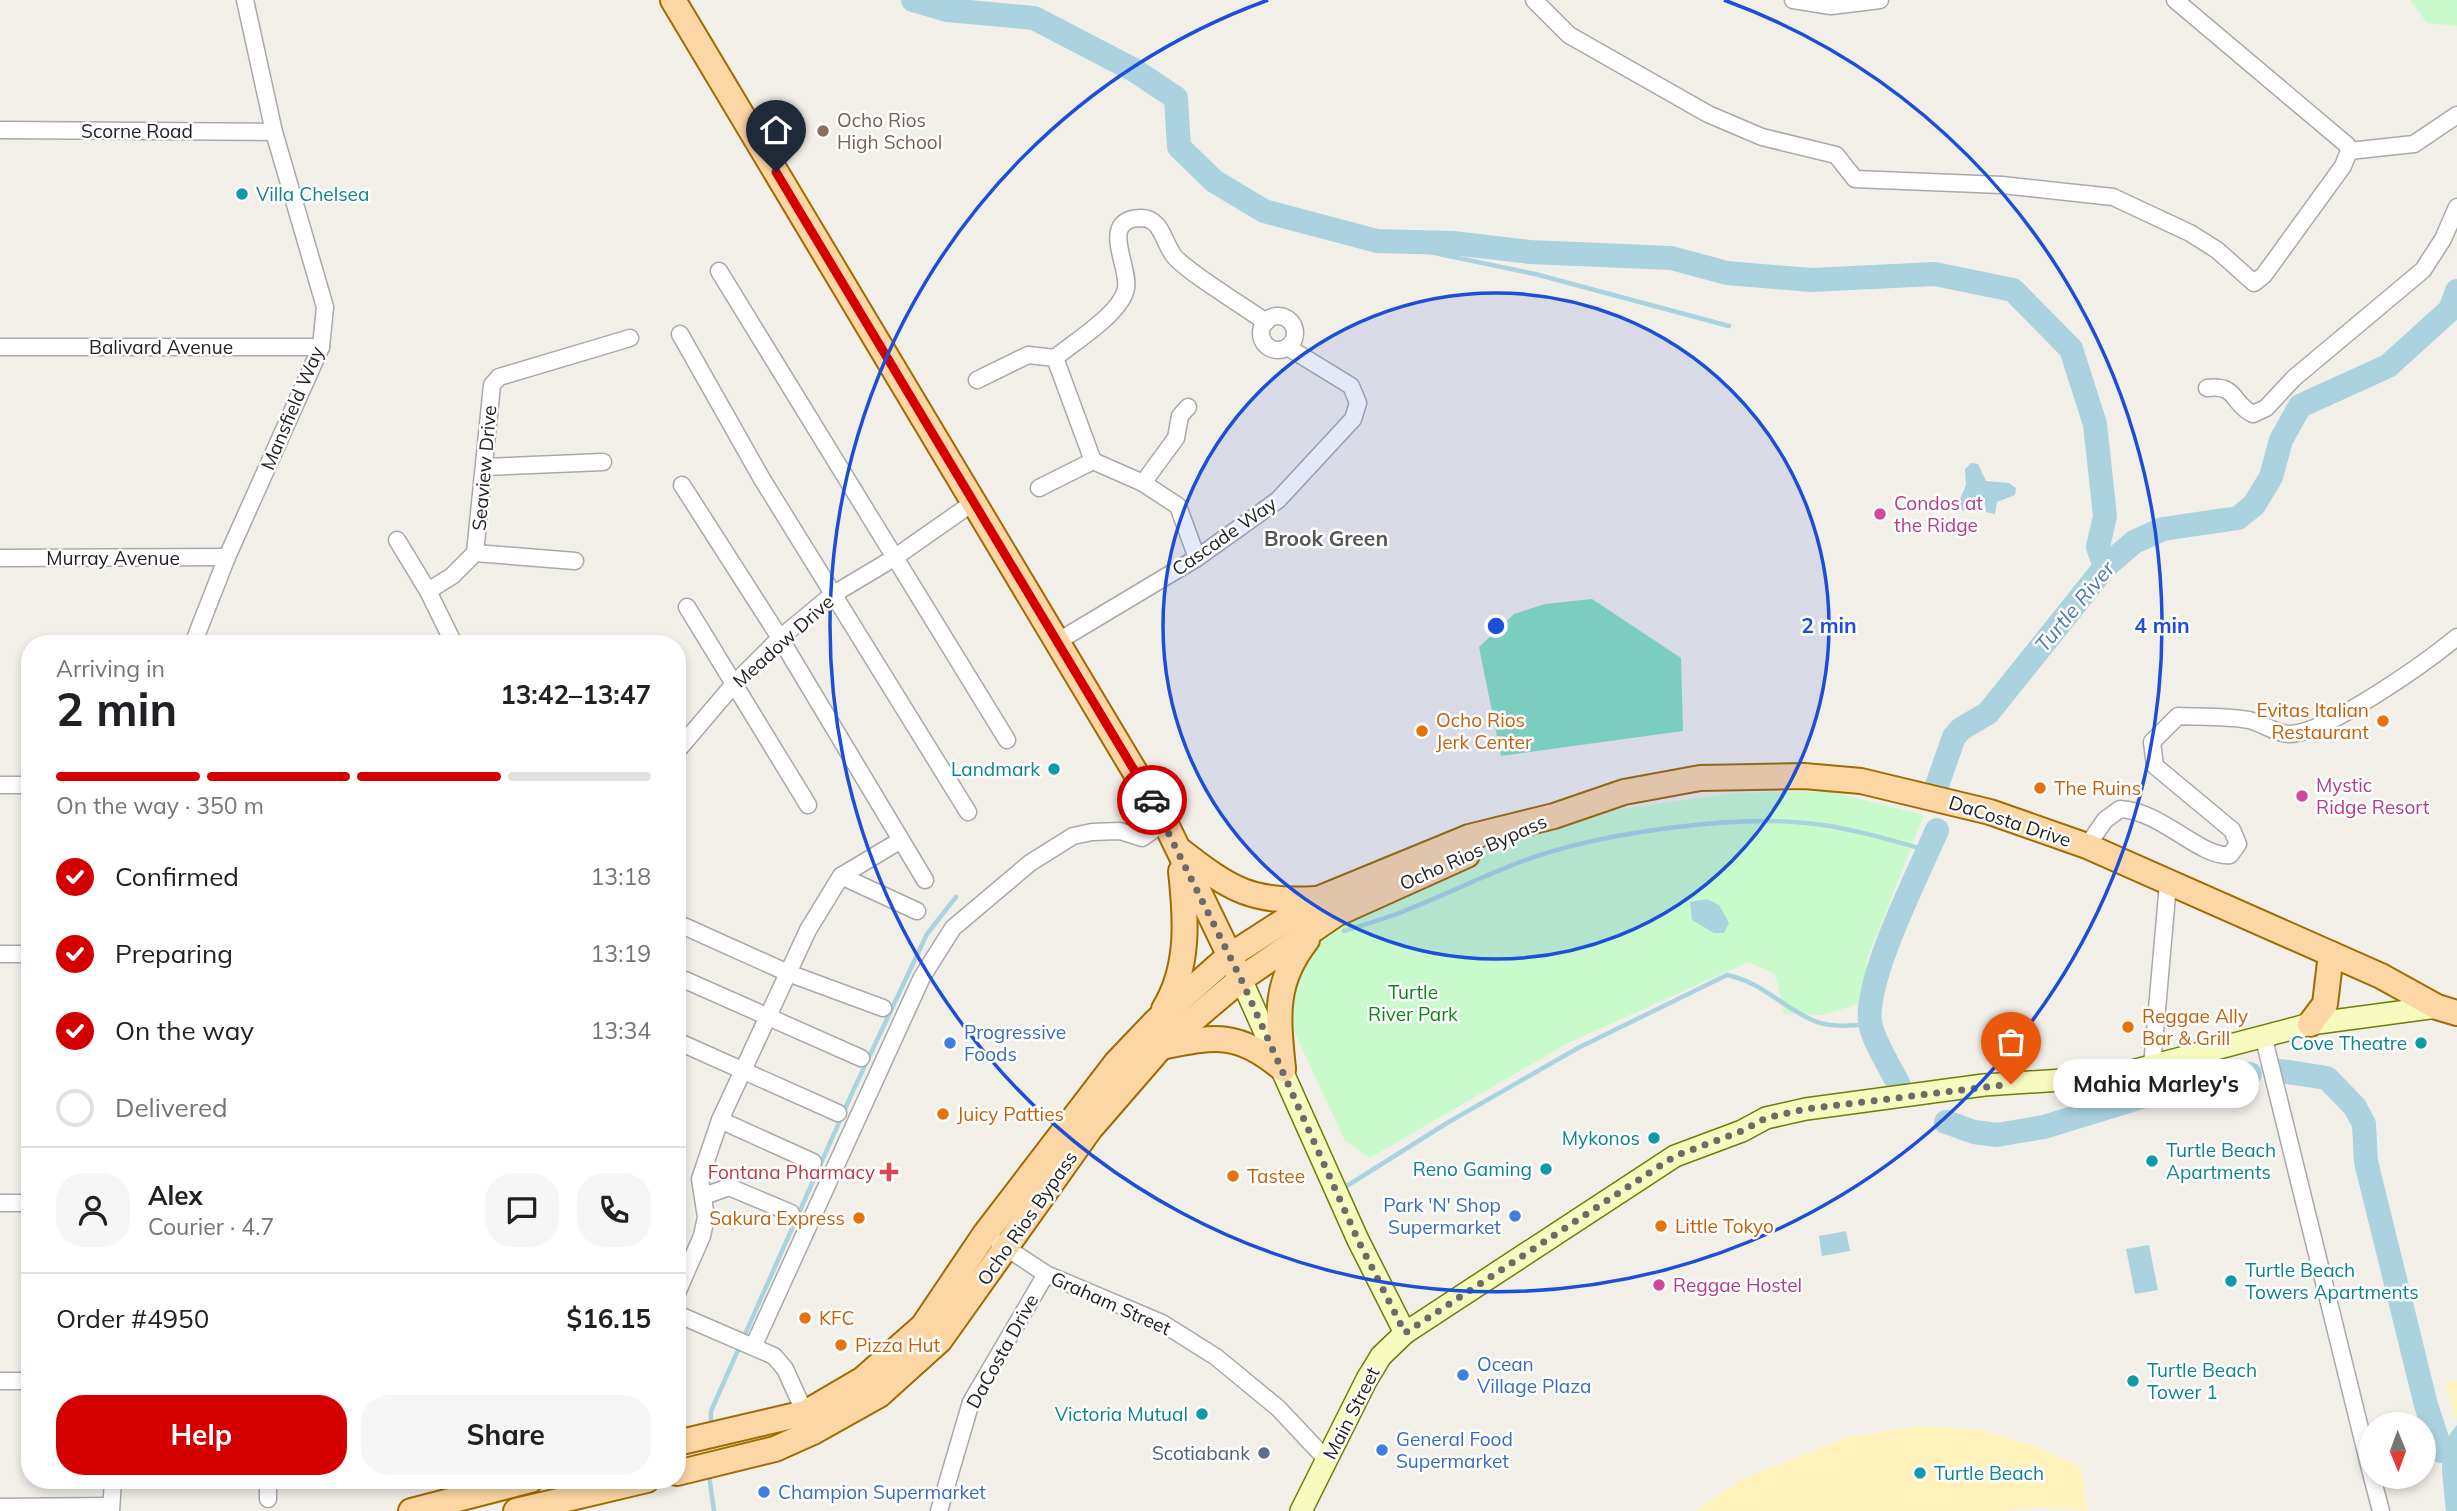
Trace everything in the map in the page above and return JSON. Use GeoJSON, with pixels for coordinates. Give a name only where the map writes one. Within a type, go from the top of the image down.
{"type":"FeatureCollection","features":[{"type":"Feature","properties":{"kind":"main road"},"geometry":{"type":"LineString","coordinates":[[673,0],[974,502],[1055,643],[1165,822],[1228,957],[1241,979]]}},
{"type":"Feature","properties":{"kind":"main road","name":"DaCosta Drive"},"geometry":{"type":"LineString","coordinates":[[1554,816],[1624,792],[1700,778],[1804,776],[1861,782],[1924,795],[1990,812],[2087,846],[2381,976],[2447,1010]]}},
{"type":"Feature","properties":{"kind":"main road","name":"Ocho Rios Bypass"},"geometry":{"type":"LineString","coordinates":[[686,1472],[775,1450],[813,1432],[879,1395],[940,1340],[995,1241],[1085,1101],[1156,1021],[1228,957],[1327,907],[1554,816]]}},
{"type":"Feature","properties":{"kind":"main road"},"geometry":{"type":"LineString","coordinates":[[1178,848],[1221,882],[1249,895],[1327,907],[1311,935],[1290,961],[1281,986],[1278,1014],[1283,1069]]}},
{"type":"Feature","properties":{"kind":"main road"},"geometry":{"type":"LineString","coordinates":[[1156,1021],[1173,995],[1185,940],[1178,848]]}},
{"type":"Feature","properties":{"kind":"main road","name":"Ocho Rios Bypass"},"geometry":{"type":"LineString","coordinates":[[686,1441],[804,1413],[863,1379],[923,1326],[1161,1047],[1327,907]]}},
{"type":"Feature","properties":{"kind":"main road"},"geometry":{"type":"LineString","coordinates":[[2310,1024],[2325,1004],[2331,954]]}},
{"type":"Feature","properties":{"kind":"main road"},"geometry":{"type":"LineString","coordinates":[[1161,1047],[1211,1037],[1239,1041],[1259,1050],[1283,1069]]}},
{"type":"Feature","properties":{"kind":"main road"},"geometry":{"type":"LineString","coordinates":[[411,1511],[467,1504],[507,1489]]}},
{"type":"Feature","properties":{"kind":"main road"},"geometry":{"type":"LineString","coordinates":[[517,1511],[609,1489]]}},
{"type":"Feature","properties":{"kind":"street","name":"Mansfield Way"},"geometry":{"type":"LineString","coordinates":[[197,635],[227,557],[321,346],[325,307],[274,132],[245,0]]}},
{"type":"Feature","properties":{"kind":"street"},"geometry":{"type":"LineString","coordinates":[[1534,0],[1570,35],[1708,114],[1762,137],[1836,155],[1855,179],[2002,185],[2113,197],[2190,233],[2217,250],[2254,283],[2264,275],[2343,166],[2349,151],[2347,145],[2175,0]]}},
{"type":"Feature","properties":{"kind":"street"},"geometry":{"type":"LineString","coordinates":[[1793,0],[1831,6],[1880,0]]}},
{"type":"Feature","properties":{"kind":"street"},"geometry":{"type":"LineString","coordinates":[[2349,151],[2422,142],[2457,115]]}},
{"type":"Feature","properties":{"kind":"street","name":"Scorne Road"},"geometry":{"type":"LineString","coordinates":[[0,130],[274,132]]}},
{"type":"Feature","properties":{"kind":"street"},"geometry":{"type":"LineString","coordinates":[[2207,388],[2224,387],[2231,391],[2246,411],[2253,414],[2266,408],[2311,363],[2423,270],[2443,240],[2457,207]]}},
{"type":"Feature","properties":{"kind":"street"},"geometry":{"type":"LineString","coordinates":[[977,380],[1028,355],[1055,358],[1116,311],[1126,290],[1127,277],[1116,236],[1121,225],[1144,218],[1156,223],[1175,257],[1266,322]]}},
{"type":"Feature","properties":{"kind":"street"},"geometry":{"type":"LineString","coordinates":[[719,271],[1007,740]]}},
{"type":"Feature","properties":{"kind":"street"},"geometry":{"type":"LineString","coordinates":[[1276,317],[1292,324],[1295,335],[1289,348],[1275,349],[1266,345],[1261,331],[1266,322],[1276,317]]}},
{"type":"Feature","properties":{"kind":"street"},"geometry":{"type":"LineString","coordinates":[[680,334],[742,446],[968,812]]}},
{"type":"Feature","properties":{"kind":"street","name":"Seaview Drive"},"geometry":{"type":"LineString","coordinates":[[428,591],[452,576],[475,553],[492,385],[499,377],[630,338]]}},
{"type":"Feature","properties":{"kind":"street","name":"Balivard Avenue"},"geometry":{"type":"LineString","coordinates":[[0,347],[321,346]]}},
{"type":"Feature","properties":{"kind":"street","name":"Cascade Way"},"geometry":{"type":"LineString","coordinates":[[1055,643],[1197,558],[1278,500],[1353,419],[1358,402],[1351,386],[1289,348]]}},
{"type":"Feature","properties":{"kind":"street"},"geometry":{"type":"LineString","coordinates":[[1055,358],[1093,461],[1143,483],[1178,506],[1197,558]]}},
{"type":"Feature","properties":{"kind":"street"},"geometry":{"type":"LineString","coordinates":[[1143,483],[1176,438],[1180,416],[1188,407]]}},
{"type":"Feature","properties":{"kind":"street"},"geometry":{"type":"LineString","coordinates":[[1039,488],[1093,461]]}},
{"type":"Feature","properties":{"kind":"street"},"geometry":{"type":"LineString","coordinates":[[485,467],[603,462]]}},
{"type":"Feature","properties":{"kind":"street"},"geometry":{"type":"LineString","coordinates":[[682,485],[780,638],[925,880]]}},
{"type":"Feature","properties":{"kind":"street","name":"Meadow Drive"},"geometry":{"type":"LineString","coordinates":[[686,740],[734,684],[780,638],[832,594],[894,558],[974,502]]}},
{"type":"Feature","properties":{"kind":"street"},"geometry":{"type":"LineString","coordinates":[[397,540],[428,591],[450,635]]}},
{"type":"Feature","properties":{"kind":"street"},"geometry":{"type":"LineString","coordinates":[[475,553],[575,561]]}},
{"type":"Feature","properties":{"kind":"street","name":"Murray Avenue"},"geometry":{"type":"LineString","coordinates":[[0,558],[227,557]]}},
{"type":"Feature","properties":{"kind":"street"},"geometry":{"type":"LineString","coordinates":[[687,607],[808,805]]}},
{"type":"Feature","properties":{"kind":"street"},"geometry":{"type":"LineString","coordinates":[[2087,846],[2111,815],[2120,808],[2135,809],[2158,818],[2213,852],[2230,855],[2238,844],[2232,830],[2155,766],[2152,742],[2158,734],[2178,716],[2249,720],[2286,734],[2299,733],[2316,727],[2374,695],[2457,636]]}},
{"type":"Feature","properties":{"kind":"street"},"geometry":{"type":"LineString","coordinates":[[0,785],[21,785]]}},
{"type":"Feature","properties":{"kind":"street"},"geometry":{"type":"LineString","coordinates":[[748,1343],[922,977],[953,928],[1030,863],[1073,836],[1120,831],[1142,838],[1165,822]]}},
{"type":"Feature","properties":{"kind":"street"},"geometry":{"type":"LineString","coordinates":[[686,1272],[702,1236],[706,1216],[701,1179],[720,1121],[808,930],[841,876],[901,840]]}},
{"type":"Feature","properties":{"kind":"street"},"geometry":{"type":"LineString","coordinates":[[841,876],[917,911]]}},
{"type":"Feature","properties":{"kind":"street"},"geometry":{"type":"LineString","coordinates":[[2152,1066],[2168,884]]}},
{"type":"Feature","properties":{"kind":"street"},"geometry":{"type":"LineString","coordinates":[[686,927],[788,973],[883,1008]]}},
{"type":"Feature","properties":{"kind":"street"},"geometry":{"type":"LineString","coordinates":[[0,954],[21,954]]}},
{"type":"Feature","properties":{"kind":"street"},"geometry":{"type":"LineString","coordinates":[[1241,979],[1358,1240],[1405,1333]]}},
{"type":"Feature","properties":{"kind":"street"},"geometry":{"type":"LineString","coordinates":[[686,980],[860,1058]]}},
{"type":"Feature","properties":{"kind":"street","name":"Main Street"},"geometry":{"type":"LineString","coordinates":[[1301,1511],[1381,1356],[1405,1333],[1675,1156],[1742,1131],[1766,1118],[1806,1109],[1984,1085],[2109,1077],[2310,1024],[2447,1010]]}},
{"type":"Feature","properties":{"kind":"street"},"geometry":{"type":"LineString","coordinates":[[2263,1035],[2359,1423]]}},
{"type":"Feature","properties":{"kind":"street"},"geometry":{"type":"LineString","coordinates":[[686,1045],[838,1113]]}},
{"type":"Feature","properties":{"kind":"street"},"geometry":{"type":"LineString","coordinates":[[720,1121],[813,1162]]}},
{"type":"Feature","properties":{"kind":"street"},"geometry":{"type":"LineString","coordinates":[[704,1196],[729,1187],[791,1213]]}},
{"type":"Feature","properties":{"kind":"street"},"geometry":{"type":"LineString","coordinates":[[0,1203],[21,1203]]}},
{"type":"Feature","properties":{"kind":"street","name":"Graham Street"},"geometry":{"type":"LineString","coordinates":[[995,1241],[1046,1274],[1162,1322],[1216,1357],[1278,1408],[1327,1460]]}},
{"type":"Feature","properties":{"kind":"street","name":"DaCosta Drive"},"geometry":{"type":"LineString","coordinates":[[939,1511],[971,1402],[1046,1274]]}},
{"type":"Feature","properties":{"kind":"street"},"geometry":{"type":"LineString","coordinates":[[686,1318],[774,1356],[785,1369],[804,1413]]}},
{"type":"Feature","properties":{"kind":"street"},"geometry":{"type":"LineString","coordinates":[[0,1381],[21,1381]]}},
{"type":"Feature","properties":{"kind":"street"},"geometry":{"type":"LineString","coordinates":[[0,1507],[111,1509],[112,1489]]}},
{"type":"Feature","properties":{"kind":"street"},"geometry":{"type":"LineString","coordinates":[[268,1489],[268,1499]]}},
{"type":"Feature","properties":{"kind":"street"},"geometry":{"type":"LineString","coordinates":[[2376,1489],[2381,1511]]}},
{"type":"Feature","properties":{"kind":"sand"},"geometry":{"type":"Polygon","coordinates":[[[2457,1380],[2457,1422],[2445,1383],[2457,1380]]]}},
{"type":"Feature","properties":{"kind":"sand","name":"Turtle Beach"},"geometry":{"type":"Polygon","coordinates":[[[1921,1426],[1980,1430],[2032,1445],[2081,1467],[2088,1511],[2041,1507],[2005,1511],[1696,1511],[1742,1479],[1851,1436],[1921,1426]]]}},
{"type":"Feature","properties":{"kind":"green space"},"geometry":{"type":"Polygon","coordinates":[[[2410,0],[2457,0],[2457,26],[2427,23],[2410,0]]]}},
{"type":"Feature","properties":{"kind":"green space"},"geometry":{"type":"Polygon","coordinates":[[[1592,599],[1681,658],[1683,731],[1501,756],[1479,647],[1514,614],[1545,604],[1592,599]]]}},
{"type":"Feature","properties":{"kind":"green space","name":"Turtle River Park"},"geometry":{"type":"Polygon","coordinates":[[[1828,791],[1924,815],[1867,959],[1862,1003],[1822,1015],[1784,1014],[1775,974],[1748,962],[1566,1044],[1370,1158],[1345,1141],[1294,1031],[1291,1004],[1294,979],[1314,938],[1364,901],[1511,837],[1620,809],[1736,793],[1828,791]]]}},
{"type":"Feature","properties":{"kind":"water"},"geometry":{"type":"Polygon","coordinates":[[[1971,463],[1978,464],[1986,481],[2009,483],[2016,488],[2015,495],[1997,502],[1995,514],[1986,512],[1985,504],[1981,502],[1969,510],[1962,510],[1958,504],[1966,485],[1965,469],[1971,463]]]}},
{"type":"Feature","properties":{"kind":"water"},"geometry":{"type":"Polygon","coordinates":[[[1707,899],[1719,905],[1729,923],[1724,933],[1714,933],[1692,920],[1690,902],[1707,899]]]}},
{"type":"Feature","properties":{"kind":"water"},"geometry":{"type":"Polygon","coordinates":[[[1846,1231],[1850,1251],[1822,1256],[1819,1236],[1846,1231]]]}},
{"type":"Feature","properties":{"kind":"water"},"geometry":{"type":"Polygon","coordinates":[[[2149,1245],[2158,1290],[2135,1294],[2126,1249],[2149,1245]]]}},
{"type":"Feature","properties":{"kind":"water"},"geometry":{"type":"Polygon","coordinates":[[[2457,1425],[2457,1511],[2446,1511],[2443,1455],[2445,1445],[2457,1425]]]}},
{"type":"Feature","properties":{"kind":"waterway"},"geometry":{"type":"LineString","coordinates":[[913,0],[947,10],[1034,18],[1134,70],[1176,98],[1179,147],[1214,181],[1264,211],[1377,241],[1453,243],[1530,252],[1671,258],[1727,273],[1811,280],[1935,274],[2013,290],[2071,349],[2095,424],[2105,516],[2098,547],[2105,567]]}},
{"type":"Feature","properties":{"kind":"waterway"},"geometry":{"type":"LineString","coordinates":[[1377,241],[1535,274],[1729,326]]}},
{"type":"Feature","properties":{"kind":"waterway","name":"Turtle River"},"geometry":{"type":"LineString","coordinates":[[1936,788],[1954,737],[1961,729],[1988,713],[2105,567],[2134,542],[2163,529],[2238,518],[2254,505],[2271,477],[2281,440],[2300,406],[2388,366],[2450,310],[2457,291]]}},
{"type":"Feature","properties":{"kind":"waterway"},"geometry":{"type":"LineString","coordinates":[[1344,931],[1401,912],[1537,856],[1601,839],[1675,827],[1750,821],[1815,824],[1858,832],[1929,851]]}},
{"type":"Feature","properties":{"kind":"waterway","name":"Turtle River"},"geometry":{"type":"LineString","coordinates":[[1899,1085],[1871,1029],[1871,1003],[1884,953],[1937,830]]}},
{"type":"Feature","properties":{"kind":"waterway"},"geometry":{"type":"LineString","coordinates":[[711,1427],[711,1411],[853,1091],[927,934],[956,897]]}},
{"type":"Feature","properties":{"kind":"waterway"},"geometry":{"type":"LineString","coordinates":[[1342,1189],[1447,1123],[1578,1048],[1727,975],[1760,988],[1817,1022],[1839,1026],[1870,1024]]}},
{"type":"Feature","properties":{"kind":"waterway","name":"Turtle River"},"geometry":{"type":"LineString","coordinates":[[2281,1071],[2327,1078],[2355,1107],[2364,1124],[2366,1162],[2426,1405],[2441,1451]]}},
{"type":"Feature","properties":{"kind":"waterway","name":"Turtle River"},"geometry":{"type":"LineString","coordinates":[[1946,1122],[1974,1132],[1997,1135],[2044,1127],[2161,1091],[2250,1074]]}},
{"type":"Feature","properties":{"kind":"waterway"},"geometry":{"type":"LineString","coordinates":[[709,1475],[714,1511]]}},
{"type":"Feature","properties":{"kind":"way so far"},"geometry":{"type":"LineString","coordinates":[[1152,800],[1241,979],[1358,1240],[1405,1333],[1675,1156],[1742,1131],[1766,1118],[1806,1109],[1984,1085],[2011,1084]]}},
{"type":"Feature","properties":{"kind":"place","name":"Ocho Rios High School"},"geometry":{"type":"Point","coordinates":[823,131]}},
{"type":"Feature","properties":{"kind":"place","name":"Villa Chelsea"},"geometry":{"type":"Point","coordinates":[242,194]}},
{"type":"Feature","properties":{"kind":"place","name":"Condos at the Ridge"},"geometry":{"type":"Point","coordinates":[1880,514]}},
{"type":"Feature","properties":{"kind":"place","name":"Evitas Italian Restaurant"},"geometry":{"type":"Point","coordinates":[2383,721]}},
{"type":"Feature","properties":{"kind":"place","name":"Ocho Rios Jerk Center"},"geometry":{"type":"Point","coordinates":[1422,731]}},
{"type":"Feature","properties":{"kind":"place","name":"Landmark"},"geometry":{"type":"Point","coordinates":[1054,769]}},
{"type":"Feature","properties":{"kind":"place","name":"The Ruins"},"geometry":{"type":"Point","coordinates":[2040,788]}},
{"type":"Feature","properties":{"kind":"place","name":"Mystic Ridge Resort"},"geometry":{"type":"Point","coordinates":[2302,796]}},
{"type":"Feature","properties":{"kind":"place","name":"Reggae Ally Bar & Grill"},"geometry":{"type":"Point","coordinates":[2128,1027]}},
{"type":"Feature","properties":{"kind":"place","name":"Progressive Foods"},"geometry":{"type":"Point","coordinates":[950,1043]}},
{"type":"Feature","properties":{"kind":"place","name":"Cove Theatre"},"geometry":{"type":"Point","coordinates":[2421,1043]}},
{"type":"Feature","properties":{"kind":"place","name":"Mahia Marley's"},"geometry":{"type":"Point","coordinates":[2011,1084]}},
{"type":"Feature","properties":{"kind":"place","name":"Juicy Patties"},"geometry":{"type":"Point","coordinates":[943,1114]}},
{"type":"Feature","properties":{"kind":"place","name":"Mykonos"},"geometry":{"type":"Point","coordinates":[1654,1138]}},
{"type":"Feature","properties":{"kind":"place","name":"Turtle Beach Apartments"},"geometry":{"type":"Point","coordinates":[2152,1161]}},
{"type":"Feature","properties":{"kind":"place","name":"Reno Gaming"},"geometry":{"type":"Point","coordinates":[1546,1169]}},
{"type":"Feature","properties":{"kind":"place","name":"Fontana Pharmacy"},"geometry":{"type":"Point","coordinates":[889,1172]}},
{"type":"Feature","properties":{"kind":"place","name":"Tastee"},"geometry":{"type":"Point","coordinates":[1233,1176]}},
{"type":"Feature","properties":{"kind":"place","name":"Park 'N' Shop Supermarket"},"geometry":{"type":"Point","coordinates":[1515,1216]}},
{"type":"Feature","properties":{"kind":"place","name":"Sakura Express"},"geometry":{"type":"Point","coordinates":[859,1218]}},
{"type":"Feature","properties":{"kind":"place","name":"Little Tokyo"},"geometry":{"type":"Point","coordinates":[1661,1226]}},
{"type":"Feature","properties":{"kind":"place","name":"Turtle Beach Towers Apartments"},"geometry":{"type":"Point","coordinates":[2231,1281]}},
{"type":"Feature","properties":{"kind":"place","name":"Reggae Hostel"},"geometry":{"type":"Point","coordinates":[1659,1285]}},
{"type":"Feature","properties":{"kind":"place","name":"KFC"},"geometry":{"type":"Point","coordinates":[805,1318]}},
{"type":"Feature","properties":{"kind":"place","name":"Pizza Hut"},"geometry":{"type":"Point","coordinates":[841,1345]}},
{"type":"Feature","properties":{"kind":"place","name":"Ocean Village Plaza"},"geometry":{"type":"Point","coordinates":[1463,1375]}},
{"type":"Feature","properties":{"kind":"place","name":"Turtle Beach Tower 1"},"geometry":{"type":"Point","coordinates":[2133,1381]}},
{"type":"Feature","properties":{"kind":"place","name":"Victoria Mutual"},"geometry":{"type":"Point","coordinates":[1202,1414]}},
{"type":"Feature","properties":{"kind":"place","name":"General Food Supermarket"},"geometry":{"type":"Point","coordinates":[1382,1450]}},
{"type":"Feature","properties":{"kind":"place","name":"Scotiabank"},"geometry":{"type":"Point","coordinates":[1264,1453]}},
{"type":"Feature","properties":{"kind":"place","name":"Turtle Beach"},"geometry":{"type":"Point","coordinates":[1920,1473]}},
{"type":"Feature","properties":{"kind":"place","name":"Champion Supermarket"},"geometry":{"type":"Point","coordinates":[764,1492]}},
{"type":"Feature","properties":{"kind":"district","name":"Brook Green"},"geometry":{"type":"Point","coordinates":[1326,539]}},
{"type":"Feature","properties":{"kind":"route"},"geometry":{"type":"LineString","coordinates":[[776,172],[974,502],[1055,643],[1152,800]]}}]}
